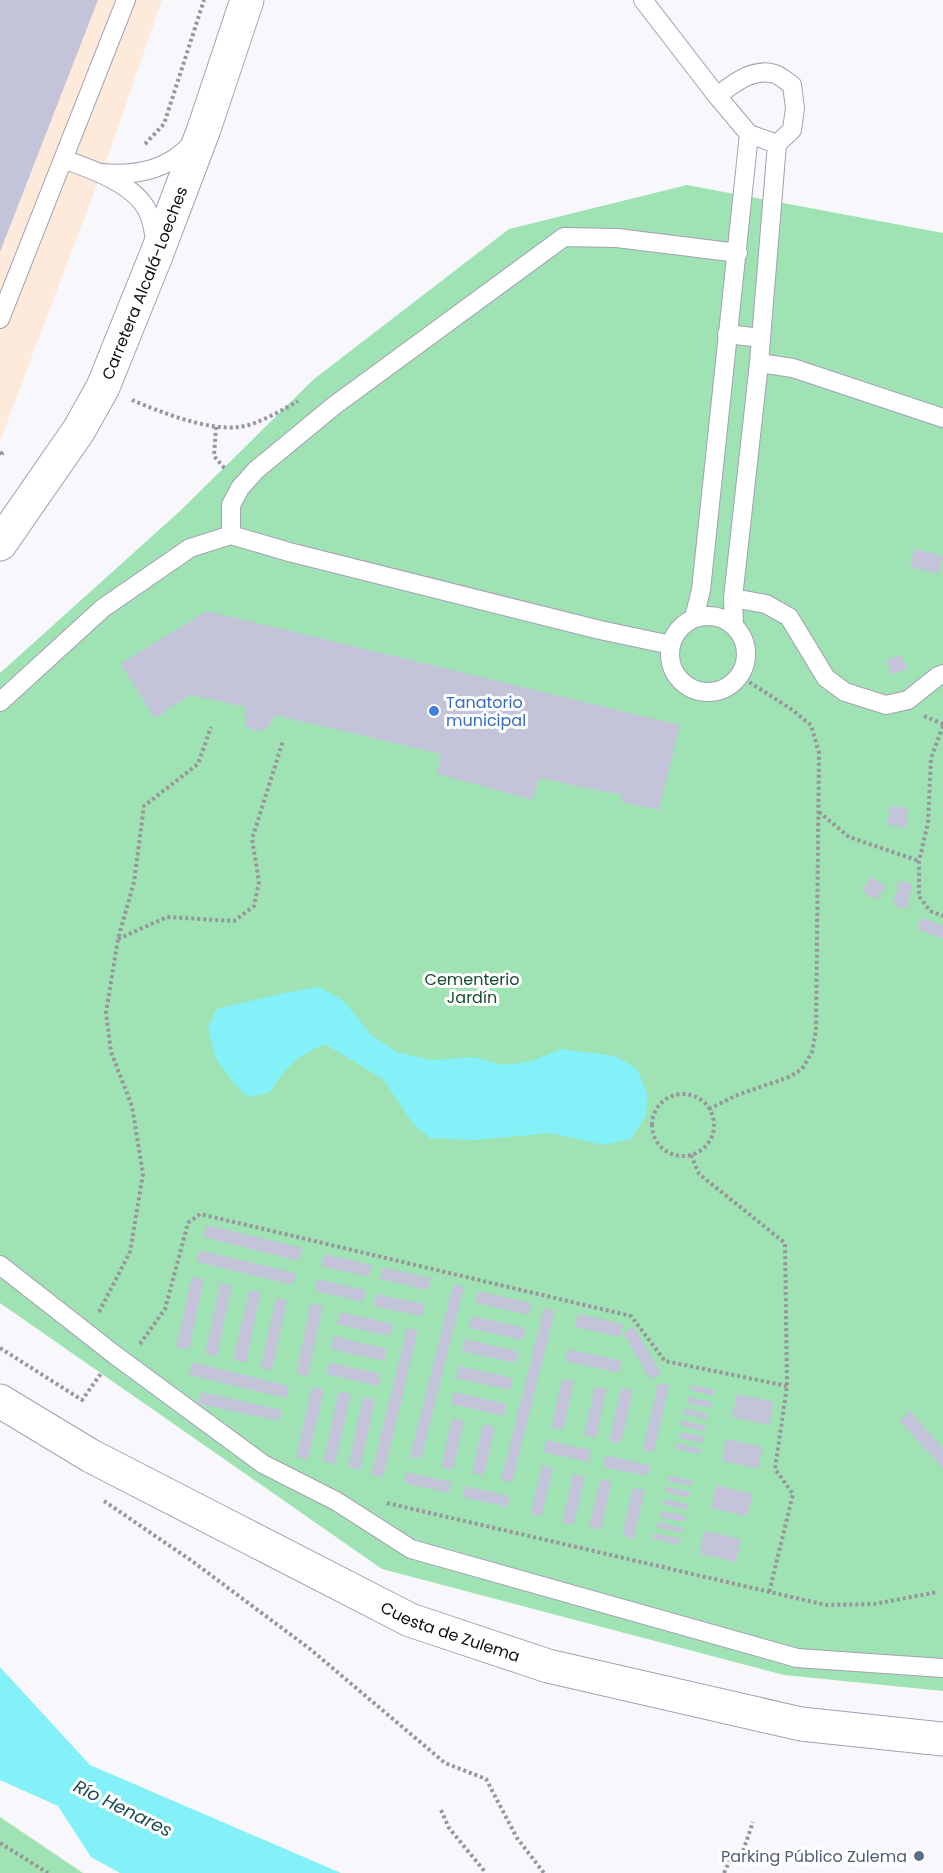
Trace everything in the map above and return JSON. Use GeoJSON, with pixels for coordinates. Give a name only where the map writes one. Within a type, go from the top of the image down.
{"type":"FeatureCollection","features":[{"type":"Feature","properties":{"kind":"street","name":"Carretera Alcalá-Loeches"},"geometry":{"type":"LineString","coordinates":[[0,544],[80,429],[103,387],[204,129],[247,0]]}},
{"type":"Feature","properties":{"kind":"street","name":"Cuesta de Zulema"},"geometry":{"type":"LineString","coordinates":[[0,1401],[91,1456],[410,1620],[548,1666],[801,1724],[943,1739]]}},
{"type":"Feature","properties":{"kind":"lane"},"geometry":{"type":"LineString","coordinates":[[0,319],[126,0]]}},
{"type":"Feature","properties":{"kind":"lane"},"geometry":{"type":"LineString","coordinates":[[643,0],[749,134],[777,144]]}},
{"type":"Feature","properties":{"kind":"lane"},"geometry":{"type":"LineString","coordinates":[[717,96],[740,78],[759,73],[775,74],[792,85],[795,108],[792,130],[777,144],[759,363],[733,598],[734,625]]}},
{"type":"Feature","properties":{"kind":"lane"},"geometry":{"type":"LineString","coordinates":[[99,172],[121,174],[157,170],[184,153],[204,129]]}},
{"type":"Feature","properties":{"kind":"lane"},"geometry":{"type":"LineString","coordinates":[[694,618],[702,590],[749,134]]}},
{"type":"Feature","properties":{"kind":"lane"},"geometry":{"type":"LineString","coordinates":[[63,159],[99,172],[141,200],[150,216],[157,253]]}},
{"type":"Feature","properties":{"kind":"lane"},"geometry":{"type":"LineString","coordinates":[[231,535],[231,505],[240,488],[256,470],[335,405],[564,237],[617,238],[738,253]]}},
{"type":"Feature","properties":{"kind":"lane"},"geometry":{"type":"LineString","coordinates":[[728,334],[761,338]]}},
{"type":"Feature","properties":{"kind":"lane"},"geometry":{"type":"LineString","coordinates":[[759,363],[793,368],[943,418]]}},
{"type":"Feature","properties":{"kind":"lane"},"geometry":{"type":"LineString","coordinates":[[0,702],[103,608],[190,548],[231,535],[300,555],[600,630],[671,645]]}},
{"type":"Feature","properties":{"kind":"lane"},"geometry":{"type":"LineString","coordinates":[[733,598],[766,604],[789,617],[826,678],[845,692],[886,705],[908,700],[943,674]]}},
{"type":"Feature","properties":{"kind":"lane"},"geometry":{"type":"LineString","coordinates":[[704,615],[715,616],[734,625],[743,636],[747,650],[746,664],[740,676],[728,687],[715,692],[700,691],[686,685],[676,674],[670,660],[671,645],[680,629],[694,618],[704,615]]}},
{"type":"Feature","properties":{"kind":"lane"},"geometry":{"type":"LineString","coordinates":[[0,1265],[120,1359],[263,1464],[336,1501],[411,1549],[797,1658],[943,1668]]}},
{"type":"Feature","properties":{"kind":"path"},"geometry":{"type":"LineString","coordinates":[[121,174],[123,167],[164,124],[204,0]]}},
{"type":"Feature","properties":{"kind":"path"},"geometry":{"type":"LineString","coordinates":[[103,387],[155,410],[216,427],[240,427],[276,413],[322,388],[335,405]]}},
{"type":"Feature","properties":{"kind":"path"},"geometry":{"type":"LineString","coordinates":[[216,427],[214,456],[240,488]]}},
{"type":"Feature","properties":{"kind":"path"},"geometry":{"type":"LineString","coordinates":[[0,452],[2,454],[0,456]]}},
{"type":"Feature","properties":{"kind":"path"},"geometry":{"type":"LineString","coordinates":[[709,1109],[735,1096],[789,1077],[802,1069],[812,1052],[816,1030],[819,753],[811,725],[791,709],[740,676]]}},
{"type":"Feature","properties":{"kind":"path"},"geometry":{"type":"LineString","coordinates":[[943,726],[931,758],[928,823],[920,861],[919,896],[930,911],[943,916]]}},
{"type":"Feature","properties":{"kind":"path"},"geometry":{"type":"LineString","coordinates":[[88,1334],[130,1252],[143,1174],[132,1106],[111,1052],[106,1013],[117,939],[134,882],[144,806],[198,764],[211,727]]}},
{"type":"Feature","properties":{"kind":"path"},"geometry":{"type":"LineString","coordinates":[[117,939],[167,917],[234,921],[254,906],[259,882],[252,839],[283,741]]}},
{"type":"Feature","properties":{"kind":"path"},"geometry":{"type":"LineString","coordinates":[[819,812],[849,837],[920,861]]}},
{"type":"Feature","properties":{"kind":"path"},"geometry":{"type":"LineString","coordinates":[[683,1094],[693,1096],[709,1109],[713,1118],[712,1137],[707,1145],[691,1155],[680,1156],[670,1153],[655,1139],[652,1119],[664,1101],[673,1096],[683,1094]]}},
{"type":"Feature","properties":{"kind":"path"},"geometry":{"type":"LineString","coordinates":[[691,1155],[699,1174],[785,1243],[786,1386],[775,1469],[793,1494],[769,1593]]}},
{"type":"Feature","properties":{"kind":"path"},"geometry":{"type":"LineString","coordinates":[[0,1348],[82,1400],[120,1359],[144,1339],[165,1309],[188,1223],[200,1214],[631,1316],[665,1361],[786,1386]]}},
{"type":"Feature","properties":{"kind":"path"},"geometry":{"type":"LineString","coordinates":[[95,1495],[192,1561],[310,1649],[445,1763],[486,1779],[517,1838],[544,1873]]}},
{"type":"Feature","properties":{"kind":"path"},"geometry":{"type":"LineString","coordinates":[[384,1503],[826,1605],[874,1604],[938,1592]]}},
{"type":"Feature","properties":{"kind":"path"},"geometry":{"type":"LineString","coordinates":[[441,1810],[449,1828],[486,1873]]}},
{"type":"Feature","properties":{"kind":"path"},"geometry":{"type":"LineString","coordinates":[[724,1873],[729,1862],[743,1851],[753,1822]]}},
{"type":"Feature","properties":{"kind":"path"},"geometry":{"type":"LineString","coordinates":[[0,1843],[48,1873]]}},
{"type":"Feature","properties":{"kind":"shaded area"},"geometry":{"type":"Polygon","coordinates":[[[0,0],[162,0],[110,150],[0,441],[0,0]]]}},
{"type":"Feature","properties":{"kind":"green space","name":"Cementerio Jardín"},"geometry":{"type":"Polygon","coordinates":[[[687,185],[943,233],[943,1691],[784,1675],[382,1569],[0,1303],[0,673],[180,511],[314,379],[509,229],[687,185]]]}},
{"type":"Feature","properties":{"kind":"green space"},"geometry":{"type":"Polygon","coordinates":[[[0,1817],[83,1873],[0,1873],[0,1817]]]}},
{"type":"Feature","properties":{"kind":"water"},"geometry":{"type":"Polygon","coordinates":[[[319,987],[343,1000],[371,1035],[397,1052],[432,1060],[473,1057],[504,1065],[532,1061],[561,1049],[615,1056],[637,1069],[647,1093],[646,1115],[631,1139],[603,1145],[551,1133],[475,1140],[430,1138],[414,1125],[383,1079],[325,1044],[306,1053],[293,1063],[269,1093],[248,1097],[216,1059],[208,1029],[216,1009],[319,987]]]}},
{"type":"Feature","properties":{"kind":"water","name":"Río Henares"},"geometry":{"type":"Polygon","coordinates":[[[0,1667],[90,1765],[341,1873],[120,1873],[91,1857],[58,1806],[0,1780],[0,1667]]]}},
{"type":"Feature","properties":{"kind":"building"},"geometry":{"type":"Polygon","coordinates":[[[0,0],[98,0],[0,252],[0,0]]]}},
{"type":"Feature","properties":{"kind":"building"},"geometry":{"type":"Polygon","coordinates":[[[914,549],[943,556],[939,574],[910,567],[914,549]]]}},
{"type":"Feature","properties":{"kind":"building","name":"Tanatorio municipal"},"geometry":{"type":"Polygon","coordinates":[[[207,611],[680,725],[659,810],[621,802],[621,795],[539,778],[533,800],[437,774],[441,754],[275,715],[267,729],[255,731],[246,726],[246,707],[190,695],[155,718],[120,664],[207,611]]]}},
{"type":"Feature","properties":{"kind":"building"},"geometry":{"type":"Polygon","coordinates":[[[901,655],[907,669],[891,675],[886,660],[901,655]]]}},
{"type":"Feature","properties":{"kind":"building"},"geometry":{"type":"Polygon","coordinates":[[[890,806],[908,808],[906,828],[887,825],[890,806]]]}},
{"type":"Feature","properties":{"kind":"building"},"geometry":{"type":"Polygon","coordinates":[[[871,877],[886,886],[876,900],[862,891],[871,877]]]}},
{"type":"Feature","properties":{"kind":"building"},"geometry":{"type":"Polygon","coordinates":[[[899,881],[912,884],[907,909],[893,905],[899,881]]]}},
{"type":"Feature","properties":{"kind":"building"},"geometry":{"type":"Polygon","coordinates":[[[921,917],[943,926],[943,939],[917,929],[921,917]]]}},
{"type":"Feature","properties":{"kind":"building"},"geometry":{"type":"Polygon","coordinates":[[[206,1225],[303,1248],[299,1261],[203,1237],[206,1225]]]}},
{"type":"Feature","properties":{"kind":"building"},"geometry":{"type":"Polygon","coordinates":[[[199,1250],[296,1273],[293,1285],[197,1262],[199,1250]]]}},
{"type":"Feature","properties":{"kind":"building"},"geometry":{"type":"Polygon","coordinates":[[[324,1254],[372,1265],[369,1277],[321,1266],[324,1254]]]}},
{"type":"Feature","properties":{"kind":"building"},"geometry":{"type":"Polygon","coordinates":[[[382,1267],[431,1278],[428,1290],[380,1279],[382,1267]]]}},
{"type":"Feature","properties":{"kind":"building"},"geometry":{"type":"Polygon","coordinates":[[[192,1277],[204,1279],[189,1350],[176,1347],[192,1277]]]}},
{"type":"Feature","properties":{"kind":"building"},"geometry":{"type":"Polygon","coordinates":[[[317,1279],[366,1290],[364,1302],[315,1291],[317,1279]]]}},
{"type":"Feature","properties":{"kind":"building"},"geometry":{"type":"Polygon","coordinates":[[[220,1283],[232,1286],[217,1356],[205,1354],[220,1283]]]}},
{"type":"Feature","properties":{"kind":"building"},"geometry":{"type":"Polygon","coordinates":[[[453,1285],[464,1287],[421,1459],[410,1457],[453,1285]]]}},
{"type":"Feature","properties":{"kind":"building"},"geometry":{"type":"Polygon","coordinates":[[[249,1290],[261,1292],[246,1363],[233,1360],[249,1290]]]}},
{"type":"Feature","properties":{"kind":"building"},"geometry":{"type":"Polygon","coordinates":[[[478,1291],[531,1303],[529,1315],[475,1303],[478,1291]]]}},
{"type":"Feature","properties":{"kind":"building"},"geometry":{"type":"Polygon","coordinates":[[[376,1294],[424,1304],[422,1316],[373,1306],[376,1294]]]}},
{"type":"Feature","properties":{"kind":"building"},"geometry":{"type":"Polygon","coordinates":[[[276,1298],[287,1301],[272,1371],[260,1368],[276,1298]]]}},
{"type":"Feature","properties":{"kind":"building"},"geometry":{"type":"Polygon","coordinates":[[[311,1303],[323,1306],[308,1376],[296,1374],[311,1303]]]}},
{"type":"Feature","properties":{"kind":"building"},"geometry":{"type":"Polygon","coordinates":[[[544,1308],[555,1311],[512,1483],[501,1480],[544,1308]]]}},
{"type":"Feature","properties":{"kind":"building"},"geometry":{"type":"Polygon","coordinates":[[[340,1312],[393,1324],[390,1336],[337,1324],[340,1312]]]}},
{"type":"Feature","properties":{"kind":"building"},"geometry":{"type":"Polygon","coordinates":[[[578,1314],[623,1324],[620,1337],[575,1327],[578,1314]]]}},
{"type":"Feature","properties":{"kind":"building"},"geometry":{"type":"Polygon","coordinates":[[[472,1316],[526,1328],[523,1340],[469,1328],[472,1316]]]}},
{"type":"Feature","properties":{"kind":"building"},"geometry":{"type":"Polygon","coordinates":[[[634,1327],[661,1373],[651,1380],[623,1333],[634,1327]]]}},
{"type":"Feature","properties":{"kind":"building"},"geometry":{"type":"Polygon","coordinates":[[[407,1328],[418,1331],[383,1477],[371,1475],[407,1328]]]}},
{"type":"Feature","properties":{"kind":"building"},"geometry":{"type":"Polygon","coordinates":[[[334,1336],[387,1349],[384,1361],[331,1349],[334,1336]]]}},
{"type":"Feature","properties":{"kind":"building"},"geometry":{"type":"Polygon","coordinates":[[[464,1339],[518,1351],[516,1363],[462,1351],[464,1339]]]}},
{"type":"Feature","properties":{"kind":"building"},"geometry":{"type":"Polygon","coordinates":[[[568,1349],[622,1361],[619,1373],[565,1361],[568,1349]]]}},
{"type":"Feature","properties":{"kind":"building"},"geometry":{"type":"Polygon","coordinates":[[[192,1362],[289,1386],[286,1398],[189,1375],[192,1362]]]}},
{"type":"Feature","properties":{"kind":"building"},"geometry":{"type":"Polygon","coordinates":[[[329,1362],[381,1374],[379,1386],[326,1374],[329,1362]]]}},
{"type":"Feature","properties":{"kind":"building"},"geometry":{"type":"Polygon","coordinates":[[[459,1366],[512,1378],[510,1390],[456,1378],[459,1366]]]}},
{"type":"Feature","properties":{"kind":"building"},"geometry":{"type":"Polygon","coordinates":[[[562,1379],[574,1381],[563,1430],[551,1428],[562,1379]]]}},
{"type":"Feature","properties":{"kind":"building"},"geometry":{"type":"Polygon","coordinates":[[[658,1383],[669,1385],[654,1452],[643,1450],[658,1383]]]}},
{"type":"Feature","properties":{"kind":"building"},"geometry":{"type":"Polygon","coordinates":[[[691,1385],[715,1390],[713,1396],[690,1390],[691,1385]]]}},
{"type":"Feature","properties":{"kind":"building"},"geometry":{"type":"Polygon","coordinates":[[[595,1386],[607,1389],[596,1438],[584,1435],[595,1386]]]}},
{"type":"Feature","properties":{"kind":"building"},"geometry":{"type":"Polygon","coordinates":[[[312,1387],[324,1390],[308,1460],[296,1457],[312,1387]]]}},
{"type":"Feature","properties":{"kind":"building"},"geometry":{"type":"Polygon","coordinates":[[[621,1388],[633,1391],[621,1443],[609,1441],[621,1388]]]}},
{"type":"Feature","properties":{"kind":"building"},"geometry":{"type":"Polygon","coordinates":[[[339,1391],[351,1394],[335,1464],[323,1461],[339,1391]]]}},
{"type":"Feature","properties":{"kind":"building"},"geometry":{"type":"Polygon","coordinates":[[[201,1392],[282,1410],[279,1421],[198,1404],[201,1392]]]}},
{"type":"Feature","properties":{"kind":"building"},"geometry":{"type":"Polygon","coordinates":[[[454,1392],[507,1404],[504,1416],[451,1404],[454,1392]]]}},
{"type":"Feature","properties":{"kind":"building"},"geometry":{"type":"Polygon","coordinates":[[[737,1394],[774,1402],[769,1425],[732,1417],[737,1394]]]}},
{"type":"Feature","properties":{"kind":"building"},"geometry":{"type":"Polygon","coordinates":[[[363,1397],[375,1400],[360,1470],[348,1467],[363,1397]]]}},
{"type":"Feature","properties":{"kind":"building"},"geometry":{"type":"Polygon","coordinates":[[[688,1397],[712,1402],[711,1408],[687,1403],[688,1397]]]}},
{"type":"Feature","properties":{"kind":"building"},"geometry":{"type":"Polygon","coordinates":[[[685,1408],[709,1414],[708,1420],[684,1414],[685,1408]]]}},
{"type":"Feature","properties":{"kind":"building"},"geometry":{"type":"Polygon","coordinates":[[[910,1411],[943,1448],[943,1469],[900,1421],[910,1411]]]}},
{"type":"Feature","properties":{"kind":"building"},"geometry":{"type":"Polygon","coordinates":[[[452,1418],[464,1421],[453,1470],[441,1467],[452,1418]]]}},
{"type":"Feature","properties":{"kind":"building"},"geometry":{"type":"Polygon","coordinates":[[[682,1420],[706,1426],[705,1431],[681,1426],[682,1420]]]}},
{"type":"Feature","properties":{"kind":"building"},"geometry":{"type":"Polygon","coordinates":[[[483,1424],[495,1427],[484,1476],[472,1473],[483,1424]]]}},
{"type":"Feature","properties":{"kind":"building"},"geometry":{"type":"Polygon","coordinates":[[[680,1432],[704,1437],[703,1443],[679,1438],[680,1432]]]}},
{"type":"Feature","properties":{"kind":"building"},"geometry":{"type":"Polygon","coordinates":[[[726,1439],[763,1447],[758,1469],[722,1461],[726,1439]]]}},
{"type":"Feature","properties":{"kind":"building"},"geometry":{"type":"Polygon","coordinates":[[[546,1440],[591,1450],[589,1462],[544,1452],[546,1440]]]}},
{"type":"Feature","properties":{"kind":"building"},"geometry":{"type":"Polygon","coordinates":[[[677,1443],[701,1449],[700,1454],[676,1449],[677,1443]]]}},
{"type":"Feature","properties":{"kind":"building"},"geometry":{"type":"Polygon","coordinates":[[[605,1455],[650,1465],[648,1476],[603,1467],[605,1455]]]}},
{"type":"Feature","properties":{"kind":"building"},"geometry":{"type":"Polygon","coordinates":[[[542,1465],[553,1468],[542,1516],[531,1514],[542,1465]]]}},
{"type":"Feature","properties":{"kind":"building"},"geometry":{"type":"Polygon","coordinates":[[[406,1472],[451,1482],[449,1493],[404,1483],[406,1472]]]}},
{"type":"Feature","properties":{"kind":"building"},"geometry":{"type":"Polygon","coordinates":[[[573,1474],[585,1476],[574,1525],[562,1522],[573,1474]]]}},
{"type":"Feature","properties":{"kind":"building"},"geometry":{"type":"Polygon","coordinates":[[[669,1475],[693,1481],[692,1486],[668,1481],[669,1475]]]}},
{"type":"Feature","properties":{"kind":"building"},"geometry":{"type":"Polygon","coordinates":[[[600,1479],[612,1481],[601,1530],[589,1528],[600,1479]]]}},
{"type":"Feature","properties":{"kind":"building"},"geometry":{"type":"Polygon","coordinates":[[[716,1485],[753,1494],[747,1516],[711,1508],[716,1485]]]}},
{"type":"Feature","properties":{"kind":"building"},"geometry":{"type":"Polygon","coordinates":[[[465,1486],[510,1496],[507,1507],[463,1497],[465,1486]]]}},
{"type":"Feature","properties":{"kind":"building"},"geometry":{"type":"Polygon","coordinates":[[[666,1487],[690,1492],[689,1498],[665,1492],[666,1487]]]}},
{"type":"Feature","properties":{"kind":"building"},"geometry":{"type":"Polygon","coordinates":[[[633,1488],[645,1490],[634,1539],[622,1536],[633,1488]]]}},
{"type":"Feature","properties":{"kind":"building"},"geometry":{"type":"Polygon","coordinates":[[[664,1499],[687,1504],[686,1510],[662,1504],[664,1499]]]}},
{"type":"Feature","properties":{"kind":"building"},"geometry":{"type":"Polygon","coordinates":[[[661,1511],[686,1516],[684,1522],[660,1517],[661,1511]]]}},
{"type":"Feature","properties":{"kind":"building"},"geometry":{"type":"Polygon","coordinates":[[[658,1522],[684,1528],[682,1533],[656,1527],[658,1522]]]}},
{"type":"Feature","properties":{"kind":"building"},"geometry":{"type":"Polygon","coordinates":[[[704,1531],[741,1539],[736,1562],[700,1554],[704,1531]]]}},
{"type":"Feature","properties":{"kind":"building"},"geometry":{"type":"Polygon","coordinates":[[[654,1533],[681,1539],[679,1545],[653,1539],[654,1533]]]}},
{"type":"Feature","properties":{"kind":"place","name":"Tanatorio municipal"},"geometry":{"type":"Point","coordinates":[434,711]}},
{"type":"Feature","properties":{"kind":"place","name":"Parking Público Zulema"},"geometry":{"type":"Point","coordinates":[919,1856]}}]}
